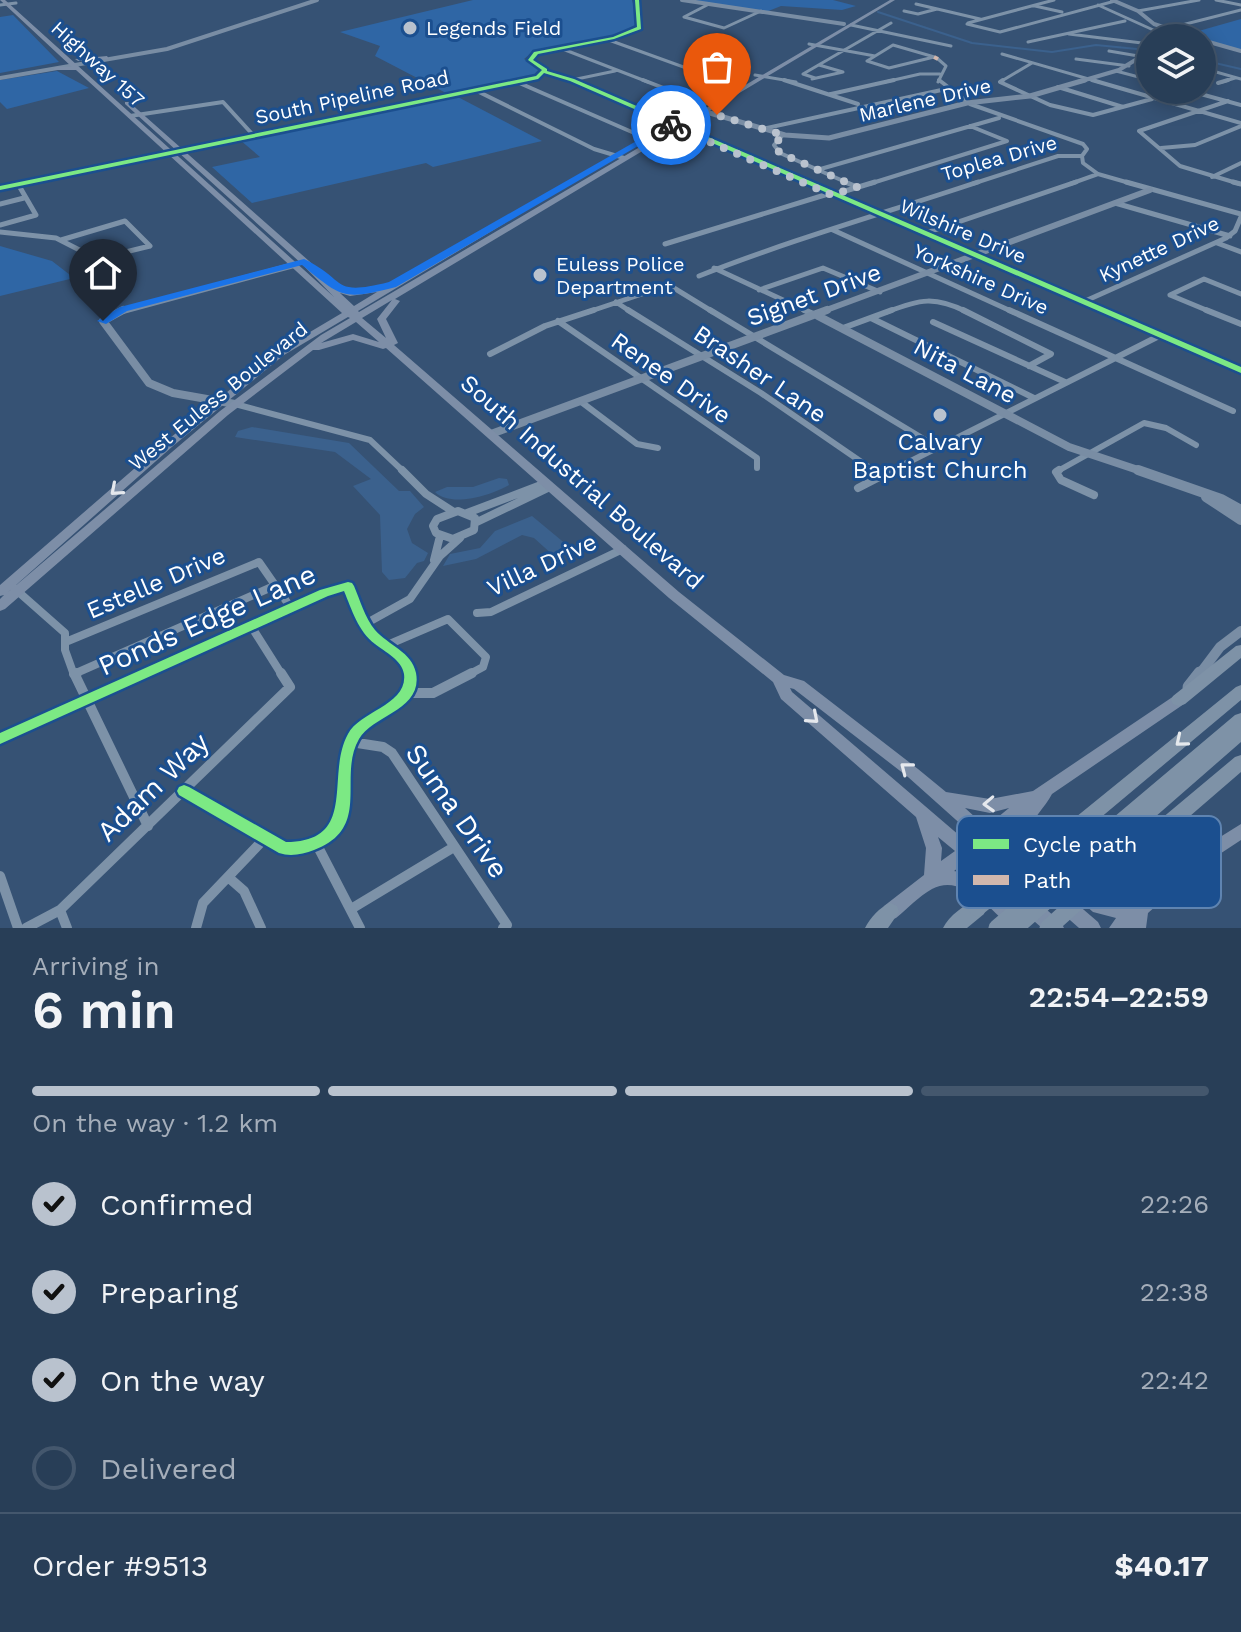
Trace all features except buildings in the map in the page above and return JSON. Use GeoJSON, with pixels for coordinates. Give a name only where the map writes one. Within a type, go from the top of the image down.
{"type":"FeatureCollection","features":[{"type":"Feature","properties":{"kind":"highway"},"geometry":{"type":"LineString","coordinates":[[1179,700],[1241,650]]}},
{"type":"Feature","properties":{"kind":"highway"},"geometry":{"type":"LineString","coordinates":[[1090,816],[1241,691]]}},
{"type":"Feature","properties":{"kind":"highway"},"geometry":{"type":"LineString","coordinates":[[1133,816],[1241,719]]}},
{"type":"Feature","properties":{"kind":"highway"},"geometry":{"type":"LineString","coordinates":[[1139,816],[1241,732]]}},
{"type":"Feature","properties":{"kind":"highway"},"geometry":{"type":"LineString","coordinates":[[1177,816],[1241,762]]}},
{"type":"Feature","properties":{"kind":"highway"},"geometry":{"type":"LineString","coordinates":[[953,928],[977,908]]}},
{"type":"Feature","properties":{"kind":"highway"},"geometry":{"type":"LineString","coordinates":[[997,928],[1023,908]]}},
{"type":"Feature","properties":{"kind":"highway"},"geometry":{"type":"LineString","coordinates":[[1015,928],[1035,908]]}},
{"type":"Feature","properties":{"kind":"highway"},"geometry":{"type":"LineString","coordinates":[[1048,928],[1070,908]]}},
{"type":"Feature","properties":{"kind":"highway"},"geometry":{"type":"LineString","coordinates":[[875,928],[890,912]]}},
{"type":"Feature","properties":{"kind":"main road","name":"Highway 157"},"geometry":{"type":"LineString","coordinates":[[14,1],[52,35],[130,116],[176,152]]}},
{"type":"Feature","properties":{"kind":"main road","name":"West Euless Boulevard"},"geometry":{"type":"LineString","coordinates":[[9,589],[235,404],[352,312],[392,285],[490,233],[844,24],[889,1]]}},
{"type":"Feature","properties":{"kind":"main road","name":"West Euless Boulevard"},"geometry":{"type":"LineString","coordinates":[[812,44],[851,25],[889,1]]}},
{"type":"Feature","properties":{"kind":"main road","name":"Highway 157"},"geometry":{"type":"LineString","coordinates":[[3,3],[140,114],[176,152]]}},
{"type":"Feature","properties":{"kind":"main road"},"geometry":{"type":"LineString","coordinates":[[844,24],[851,25]]}},
{"type":"Feature","properties":{"kind":"main road"},"geometry":{"type":"LineString","coordinates":[[44,36],[52,35]]}},
{"type":"Feature","properties":{"kind":"main road"},"geometry":{"type":"LineString","coordinates":[[55,68],[104,60]]}},
{"type":"Feature","properties":{"kind":"main road"},"geometry":{"type":"LineString","coordinates":[[55,68],[104,60]]}},
{"type":"Feature","properties":{"kind":"main road","name":"West Euless Boulevard"},"geometry":{"type":"LineString","coordinates":[[620,158],[675,125]]}},
{"type":"Feature","properties":{"kind":"main road","name":"South Industrial Boulevard"},"geometry":{"type":"LineString","coordinates":[[176,152],[264,225],[299,263],[352,312],[623,549],[779,679],[799,685],[963,816]]}},
{"type":"Feature","properties":{"kind":"main road","name":"South Industrial Boulevard"},"geometry":{"type":"LineString","coordinates":[[176,152],[253,228],[299,263]]}},
{"type":"Feature","properties":{"kind":"main road"},"geometry":{"type":"LineString","coordinates":[[253,228],[264,225]]}},
{"type":"Feature","properties":{"kind":"main road","name":"West Euless Boulevard"},"geometry":{"type":"LineString","coordinates":[[0,606],[9,589],[221,401],[295,344],[352,312],[417,283],[490,233]]}},
{"type":"Feature","properties":{"kind":"main road"},"geometry":{"type":"LineString","coordinates":[[437,259],[451,262]]}},
{"type":"Feature","properties":{"kind":"main road"},"geometry":{"type":"LineString","coordinates":[[284,366],[322,345],[353,337],[366,338],[394,349],[382,324],[383,313],[417,283]]}},
{"type":"Feature","properties":{"kind":"main road"},"geometry":{"type":"LineString","coordinates":[[295,344],[326,318],[329,310],[325,287],[350,293],[392,285]]}},
{"type":"Feature","properties":{"kind":"main road","name":"South Industrial Boulevard"},"geometry":{"type":"LineString","coordinates":[[779,679],[786,695],[957,842]]}},
{"type":"Feature","properties":{"kind":"main road"},"geometry":{"type":"LineString","coordinates":[[1013,816],[1179,700]]}},
{"type":"Feature","properties":{"kind":"main road"},"geometry":{"type":"LineString","coordinates":[[941,798],[990,806],[1042,793]]}},
{"type":"Feature","properties":{"kind":"main road"},"geometry":{"type":"LineString","coordinates":[[1025,816],[1040,805],[1042,793]]}},
{"type":"Feature","properties":{"kind":"main road"},"geometry":{"type":"LineString","coordinates":[[921,811],[934,848],[932,880]]}},
{"type":"Feature","properties":{"kind":"main road"},"geometry":{"type":"LineString","coordinates":[[1221,844],[1241,831]]}},
{"type":"Feature","properties":{"kind":"main road"},"geometry":{"type":"LineString","coordinates":[[890,912],[957,860]]}},
{"type":"Feature","properties":{"kind":"main road"},"geometry":{"type":"LineString","coordinates":[[932,880],[957,878]]}},
{"type":"Feature","properties":{"kind":"main road"},"geometry":{"type":"LineString","coordinates":[[1002,908],[1024,928]]}},
{"type":"Feature","properties":{"kind":"main road","name":"South Industrial Boulevard"},"geometry":{"type":"LineString","coordinates":[[1033,908],[1055,928]]}},
{"type":"Feature","properties":{"kind":"main road","name":"South Industrial Boulevard"},"geometry":{"type":"LineString","coordinates":[[1069,908],[1092,928]]}},
{"type":"Feature","properties":{"kind":"main road"},"geometry":{"type":"LineString","coordinates":[[1107,908],[1119,911],[1140,909]]}},
{"type":"Feature","properties":{"kind":"main road"},"geometry":{"type":"LineString","coordinates":[[1118,928],[1140,909]]}},
{"type":"Feature","properties":{"kind":"main road"},"geometry":{"type":"LineString","coordinates":[[1137,928],[1140,909]]}},
{"type":"Feature","properties":{"kind":"street"},"geometry":{"type":"LineString","coordinates":[[292,7],[309,0]]}},
{"type":"Feature","properties":{"kind":"street"},"geometry":{"type":"LineString","coordinates":[[104,60],[223,30],[317,0]]}},
{"type":"Feature","properties":{"kind":"street"},"geometry":{"type":"LineString","coordinates":[[545,72],[530,57],[606,39],[641,26],[637,0]]}},
{"type":"Feature","properties":{"kind":"street"},"geometry":{"type":"LineString","coordinates":[[682,0],[844,24]]}},
{"type":"Feature","properties":{"kind":"street"},"geometry":{"type":"LineString","coordinates":[[1054,0],[967,24],[998,32],[1114,0],[1158,24]]}},
{"type":"Feature","properties":{"kind":"street"},"geometry":{"type":"LineString","coordinates":[[1138,11],[1199,0]]}},
{"type":"Feature","properties":{"kind":"street"},"geometry":{"type":"LineString","coordinates":[[1216,0],[1241,8]]}},
{"type":"Feature","properties":{"kind":"street"},"geometry":{"type":"LineString","coordinates":[[3,3],[14,1]]}},
{"type":"Feature","properties":{"kind":"street"},"geometry":{"type":"LineString","coordinates":[[939,9],[918,14],[904,11],[921,2],[983,20]]}},
{"type":"Feature","properties":{"kind":"street"},"geometry":{"type":"LineString","coordinates":[[709,4],[684,17],[724,28],[761,11]]}},
{"type":"Feature","properties":{"kind":"street"},"geometry":{"type":"LineString","coordinates":[[1032,5],[1064,13]]}},
{"type":"Feature","properties":{"kind":"street"},"geometry":{"type":"LineString","coordinates":[[1096,5],[1116,11],[1125,21],[1136,25]]}},
{"type":"Feature","properties":{"kind":"street"},"geometry":{"type":"LineString","coordinates":[[1173,20],[1186,24],[1241,8]]}},
{"type":"Feature","properties":{"kind":"street"},"geometry":{"type":"LineString","coordinates":[[1218,10],[1232,12]]}},
{"type":"Feature","properties":{"kind":"street"},"geometry":{"type":"LineString","coordinates":[[1198,15],[1211,18]]}},
{"type":"Feature","properties":{"kind":"street"},"geometry":{"type":"LineString","coordinates":[[1028,42],[1125,21]]}},
{"type":"Feature","properties":{"kind":"street"},"geometry":{"type":"LineString","coordinates":[[815,78],[803,74],[891,23]]}},
{"type":"Feature","properties":{"kind":"street"},"geometry":{"type":"LineString","coordinates":[[851,25],[951,46]]}},
{"type":"Feature","properties":{"kind":"street"},"geometry":{"type":"LineString","coordinates":[[1063,33],[1136,41]]}},
{"type":"Feature","properties":{"kind":"street"},"geometry":{"type":"LineString","coordinates":[[606,39],[738,88]]}},
{"type":"Feature","properties":{"kind":"street"},"geometry":{"type":"LineString","coordinates":[[812,44],[875,56],[893,45],[934,57],[889,68],[867,61],[875,56]]}},
{"type":"Feature","properties":{"kind":"street"},"geometry":{"type":"LineString","coordinates":[[1216,44],[1241,51]]}},
{"type":"Feature","properties":{"kind":"street"},"geometry":{"type":"LineString","coordinates":[[560,48],[704,108]]}},
{"type":"Feature","properties":{"kind":"street"},"geometry":{"type":"LineString","coordinates":[[1109,51],[1136,56]]}},
{"type":"Feature","properties":{"kind":"street"},"geometry":{"type":"LineString","coordinates":[[1002,54],[1136,93]]}},
{"type":"Feature","properties":{"kind":"street"},"geometry":{"type":"LineString","coordinates":[[938,59],[946,66],[938,82],[946,89],[967,103],[1001,117],[1083,144],[1087,149],[1082,156],[1083,163],[1098,174],[1241,216]]}},
{"type":"Feature","properties":{"kind":"street"},"geometry":{"type":"LineString","coordinates":[[1076,59],[1129,66]]}},
{"type":"Feature","properties":{"kind":"street","name":"Marlene Drive"},"geometry":{"type":"LineString","coordinates":[[704,108],[783,135],[835,137],[967,103],[1030,96],[1116,71],[1136,61]]}},
{"type":"Feature","properties":{"kind":"street"},"geometry":{"type":"LineString","coordinates":[[1033,63],[1000,82],[1030,96],[1089,115],[1137,104]]}},
{"type":"Feature","properties":{"kind":"street"},"geometry":{"type":"LineString","coordinates":[[797,83],[843,72],[819,65]]}},
{"type":"Feature","properties":{"kind":"street"},"geometry":{"type":"LineString","coordinates":[[0,76],[55,68]]}},
{"type":"Feature","properties":{"kind":"street"},"geometry":{"type":"LineString","coordinates":[[572,80],[617,71]]}},
{"type":"Feature","properties":{"kind":"street"},"geometry":{"type":"LineString","coordinates":[[1116,71],[1136,76]]}},
{"type":"Feature","properties":{"kind":"street","name":"Wilshire Drive"},"geometry":{"type":"LineString","coordinates":[[545,72],[572,80],[1241,370]]}},
{"type":"Feature","properties":{"kind":"street","name":"South Pipeline Road"},"geometry":{"type":"LineString","coordinates":[[0,188],[517,82],[545,72]]}},
{"type":"Feature","properties":{"kind":"street"},"geometry":{"type":"LineString","coordinates":[[1216,72],[1239,78]]}},
{"type":"Feature","properties":{"kind":"street"},"geometry":{"type":"LineString","coordinates":[[831,94],[920,74],[940,74]]}},
{"type":"Feature","properties":{"kind":"street"},"geometry":{"type":"LineString","coordinates":[[758,76],[797,83],[860,105]]}},
{"type":"Feature","properties":{"kind":"street"},"geometry":{"type":"LineString","coordinates":[[1218,83],[1239,78]]}},
{"type":"Feature","properties":{"kind":"street"},"geometry":{"type":"LineString","coordinates":[[517,82],[648,139]]}},
{"type":"Feature","properties":{"kind":"street"},"geometry":{"type":"LineString","coordinates":[[1058,87],[1125,108]]}},
{"type":"Feature","properties":{"kind":"street"},"geometry":{"type":"LineString","coordinates":[[762,129],[860,105],[946,89]]}},
{"type":"Feature","properties":{"kind":"street"},"geometry":{"type":"LineString","coordinates":[[475,90],[620,158]]}},
{"type":"Feature","properties":{"kind":"street"},"geometry":{"type":"LineString","coordinates":[[1216,98],[1241,105]]}},
{"type":"Feature","properties":{"kind":"street"},"geometry":{"type":"LineString","coordinates":[[1228,101],[1139,130],[1180,166],[1241,184]]}},
{"type":"Feature","properties":{"kind":"street"},"geometry":{"type":"LineString","coordinates":[[130,116],[223,102],[254,136]]}},
{"type":"Feature","properties":{"kind":"street"},"geometry":{"type":"LineString","coordinates":[[1175,104],[1241,124]]}},
{"type":"Feature","properties":{"kind":"street"},"geometry":{"type":"LineString","coordinates":[[817,170],[1001,117]]}},
{"type":"Feature","properties":{"kind":"street"},"geometry":{"type":"LineString","coordinates":[[1161,148],[1195,145],[1241,124]]}},
{"type":"Feature","properties":{"kind":"street"},"geometry":{"type":"LineString","coordinates":[[665,244],[1007,141],[970,126]]}},
{"type":"Feature","properties":{"kind":"street"},"geometry":{"type":"LineString","coordinates":[[783,135],[775,143],[776,150],[857,187]]}},
{"type":"Feature","properties":{"kind":"street","name":"Toplea Drive"},"geometry":{"type":"LineString","coordinates":[[699,276],[714,268],[1058,156],[1082,156]]}},
{"type":"Feature","properties":{"kind":"street"},"geometry":{"type":"LineString","coordinates":[[1212,177],[1241,163]]}},
{"type":"Feature","properties":{"kind":"street"},"geometry":{"type":"LineString","coordinates":[[923,234],[1098,174]]}},
{"type":"Feature","properties":{"kind":"street"},"geometry":{"type":"LineString","coordinates":[[0,225],[36,215],[18,184]]}},
{"type":"Feature","properties":{"kind":"street","name":"Signet Drive"},"geometry":{"type":"LineString","coordinates":[[491,434],[818,316],[1150,190]]}},
{"type":"Feature","properties":{"kind":"street"},"geometry":{"type":"LineString","coordinates":[[0,204],[24,198]]}},
{"type":"Feature","properties":{"kind":"street"},"geometry":{"type":"LineString","coordinates":[[1115,203],[1230,236]]}},
{"type":"Feature","properties":{"kind":"street","name":"Kynette Drive"},"geometry":{"type":"LineString","coordinates":[[1083,302],[1230,236],[1241,216]]}},
{"type":"Feature","properties":{"kind":"street"},"geometry":{"type":"LineString","coordinates":[[0,232],[61,240],[97,259],[150,246],[125,221],[61,240]]}},
{"type":"Feature","properties":{"kind":"street","name":"Yorkshire Drive"},"geometry":{"type":"LineString","coordinates":[[833,230],[1233,411]]}},
{"type":"Feature","properties":{"kind":"street"},"geometry":{"type":"LineString","coordinates":[[1216,243],[1241,252]]}},
{"type":"Feature","properties":{"kind":"street"},"geometry":{"type":"LineString","coordinates":[[299,263],[124,309],[104,319],[103,324],[144,378],[155,386],[341,430],[378,446],[426,494],[454,512]]}},
{"type":"Feature","properties":{"kind":"street","name":"Nita Lane"},"geometry":{"type":"LineString","coordinates":[[714,268],[843,328],[1002,413],[1086,453],[1221,499],[1241,510]]}},
{"type":"Feature","properties":{"kind":"street"},"geometry":{"type":"LineString","coordinates":[[759,290],[823,268],[880,292]]}},
{"type":"Feature","properties":{"kind":"street"},"geometry":{"type":"LineString","coordinates":[[1241,294],[1204,279],[1170,295],[1241,324]]}},
{"type":"Feature","properties":{"kind":"street"},"geometry":{"type":"LineString","coordinates":[[490,354],[558,321],[669,285],[760,336],[937,447]]}},
{"type":"Feature","properties":{"kind":"street"},"geometry":{"type":"LineString","coordinates":[[843,328],[913,302],[943,300],[1051,354],[1029,366]]}},
{"type":"Feature","properties":{"kind":"street","name":"Brasher Lane"},"geometry":{"type":"LineString","coordinates":[[616,302],[703,356],[882,477]]}},
{"type":"Feature","properties":{"kind":"street"},"geometry":{"type":"LineString","coordinates":[[871,318],[1034,398]]}},
{"type":"Feature","properties":{"kind":"street","name":"Renee Drive"},"geometry":{"type":"LineString","coordinates":[[558,321],[757,458],[757,468]]}},
{"type":"Feature","properties":{"kind":"street"},"geometry":{"type":"LineString","coordinates":[[933,322],[1065,382]]}},
{"type":"Feature","properties":{"kind":"street"},"geometry":{"type":"LineString","coordinates":[[858,488],[1161,335]]}},
{"type":"Feature","properties":{"kind":"street"},"geometry":{"type":"LineString","coordinates":[[580,401],[637,444],[658,448]]}},
{"type":"Feature","properties":{"kind":"street"},"geometry":{"type":"LineString","coordinates":[[1094,495],[1055,475],[1058,469],[1144,423],[1166,428],[1196,445]]}},
{"type":"Feature","properties":{"kind":"street"},"geometry":{"type":"LineString","coordinates":[[437,519],[454,512],[467,513],[548,485]]}},
{"type":"Feature","properties":{"kind":"street"},"geometry":{"type":"LineString","coordinates":[[184,791],[284,848],[298,849],[316,843],[336,828],[343,818],[345,795],[342,768],[351,742],[362,725],[395,706],[411,681],[408,667],[365,624],[401,606],[415,595],[433,566],[460,538],[471,533],[477,522],[548,485]]}},
{"type":"Feature","properties":{"kind":"street"},"geometry":{"type":"LineString","coordinates":[[426,494],[437,519],[434,530],[440,536],[460,538]]}},
{"type":"Feature","properties":{"kind":"street","name":"Nita Lane"},"geometry":{"type":"LineString","coordinates":[[1203,495],[1241,520]]}},
{"type":"Feature","properties":{"kind":"street"},"geometry":{"type":"LineString","coordinates":[[467,513],[477,522]]}},
{"type":"Feature","properties":{"kind":"street"},"geometry":{"type":"LineString","coordinates":[[433,566],[440,536]]}},
{"type":"Feature","properties":{"kind":"street","name":"Villa Drive"},"geometry":{"type":"LineString","coordinates":[[477,613],[491,612],[623,549]]}},
{"type":"Feature","properties":{"kind":"street","name":"Estelle Drive"},"geometry":{"type":"LineString","coordinates":[[68,641],[259,562],[274,586]]}},
{"type":"Feature","properties":{"kind":"street"},"geometry":{"type":"LineString","coordinates":[[74,674],[274,586],[291,608]]}},
{"type":"Feature","properties":{"kind":"street","name":"Ponds Edge Lane"},"geometry":{"type":"LineString","coordinates":[[0,739],[291,608],[348,586],[365,624]]}},
{"type":"Feature","properties":{"kind":"street"},"geometry":{"type":"LineString","coordinates":[[9,589],[57,622],[68,641],[65,650],[74,674],[148,826]]}},
{"type":"Feature","properties":{"kind":"street"},"geometry":{"type":"LineString","coordinates":[[385,646],[448,619],[487,661],[483,667],[439,691],[406,693]]}},
{"type":"Feature","properties":{"kind":"street","name":"Adam Way"},"geometry":{"type":"LineString","coordinates":[[26,928],[60,910],[290,687],[251,626]]}},
{"type":"Feature","properties":{"kind":"street"},"geometry":{"type":"LineString","coordinates":[[1179,700],[1220,647],[1241,631]]}},
{"type":"Feature","properties":{"kind":"street","name":"Suma Drive"},"geometry":{"type":"LineString","coordinates":[[351,742],[383,747],[392,753],[507,925],[503,928]]}},
{"type":"Feature","properties":{"kind":"street"},"geometry":{"type":"LineString","coordinates":[[196,928],[203,903],[264,839]]}},
{"type":"Feature","properties":{"kind":"street"},"geometry":{"type":"LineString","coordinates":[[316,843],[360,928]]}},
{"type":"Feature","properties":{"kind":"street"},"geometry":{"type":"LineString","coordinates":[[351,909],[454,847]]}},
{"type":"Feature","properties":{"kind":"street"},"geometry":{"type":"LineString","coordinates":[[0,876],[18,928]]}},
{"type":"Feature","properties":{"kind":"street"},"geometry":{"type":"LineString","coordinates":[[228,877],[244,891],[261,928]]}},
{"type":"Feature","properties":{"kind":"street"},"geometry":{"type":"LineString","coordinates":[[60,910],[66,926]]}},
{"type":"Feature","properties":{"kind":"street"},"geometry":{"type":"LineString","coordinates":[[869,928],[890,912]]}},
{"type":"Feature","properties":{"kind":"shaded area"},"geometry":{"type":"Polygon","coordinates":[[[473,0],[632,0],[639,23],[614,36],[530,54],[524,59],[540,68],[533,76],[446,93],[375,56],[380,46],[340,32],[473,0]]]}},
{"type":"Feature","properties":{"kind":"shaded area"},"geometry":{"type":"Polygon","coordinates":[[[689,0],[833,0],[856,6],[842,10],[781,6],[766,12],[689,0]]]}},
{"type":"Feature","properties":{"kind":"shaded area"},"geometry":{"type":"Polygon","coordinates":[[[13,15],[59,62],[0,73],[0,17],[13,15]]]}},
{"type":"Feature","properties":{"kind":"shaded area"},"geometry":{"type":"Polygon","coordinates":[[[1241,19],[1241,50],[1216,42],[1216,26],[1241,19]]]}},
{"type":"Feature","properties":{"kind":"shaded area"},"geometry":{"type":"Polygon","coordinates":[[[57,71],[89,88],[7,109],[0,102],[0,80],[57,71]]]}},
{"type":"Feature","properties":{"kind":"shaded area"},"geometry":{"type":"Polygon","coordinates":[[[456,96],[542,141],[433,167],[426,163],[252,203],[212,167],[260,157],[240,140],[456,96]]]}},
{"type":"Feature","properties":{"kind":"shaded area"},"geometry":{"type":"Polygon","coordinates":[[[0,246],[52,261],[74,278],[0,296],[0,246]]]}},
{"type":"Feature","properties":{"kind":"shaded area"},"geometry":{"type":"Polygon","coordinates":[[[252,427],[349,443],[399,491],[410,491],[424,507],[415,514],[407,529],[412,543],[428,553],[424,561],[417,563],[405,578],[389,580],[382,572],[380,515],[353,486],[371,479],[335,452],[235,437],[238,431],[252,427]]]}},
{"type":"Feature","properties":{"kind":"shaded area"},"geometry":{"type":"Polygon","coordinates":[[[499,478],[507,479],[509,485],[472,498],[451,499],[435,492],[447,487],[473,487],[499,478]]]}},
{"type":"Feature","properties":{"kind":"shaded area"},"geometry":{"type":"Polygon","coordinates":[[[532,516],[573,550],[554,556],[534,538],[522,535],[476,559],[443,566],[450,554],[480,548],[495,531],[532,516]]]}},
{"type":"Feature","properties":{"kind":"waterway"},"geometry":{"type":"LineString","coordinates":[[878,12],[972,43],[1052,52],[1096,45],[1136,49]]}},
{"type":"Feature","properties":{"kind":"waterway"},"geometry":{"type":"LineString","coordinates":[[1216,63],[1241,69]]}},
{"type":"Feature","properties":{"kind":"marked path"},"geometry":{"type":"LineString","coordinates":[[934,57],[938,59]]}},
{"type":"Feature","properties":{"kind":"cycle path"},"geometry":{"type":"LineString","coordinates":[[0,188],[538,77],[545,70],[530,60],[536,53],[614,38],[639,28],[637,0]]}},
{"type":"Feature","properties":{"kind":"cycle path"},"geometry":{"type":"LineString","coordinates":[[545,72],[572,80],[1241,370]]}},
{"type":"Feature","properties":{"kind":"cycle path"},"geometry":{"type":"LineString","coordinates":[[0,739],[324,593],[348,586],[369,631],[407,665],[410,681],[402,699],[354,735],[345,763],[342,815],[336,827],[310,845],[284,848],[184,791]]}},
{"type":"Feature","properties":{"kind":"way so far"},"geometry":{"type":"LineString","coordinates":[[671,125],[673,123],[689,133],[832,195],[857,187],[780,153],[774,145],[783,135],[717,115]]}},
{"type":"Feature","properties":{"kind":"place","name":"Legends Field"},"geometry":{"type":"Point","coordinates":[410,28]}},
{"type":"Feature","properties":{"kind":"place","name":"Euless Police Department"},"geometry":{"type":"Point","coordinates":[540,275]}},
{"type":"Feature","properties":{"kind":"place","name":"Calvary Baptist Church"},"geometry":{"type":"Point","coordinates":[940,415]}},
{"type":"Feature","properties":{"kind":"route"},"geometry":{"type":"LineString","coordinates":[[103,321],[124,309],[304,262],[328,285],[340,291],[359,293],[392,285],[671,125]]}}]}
